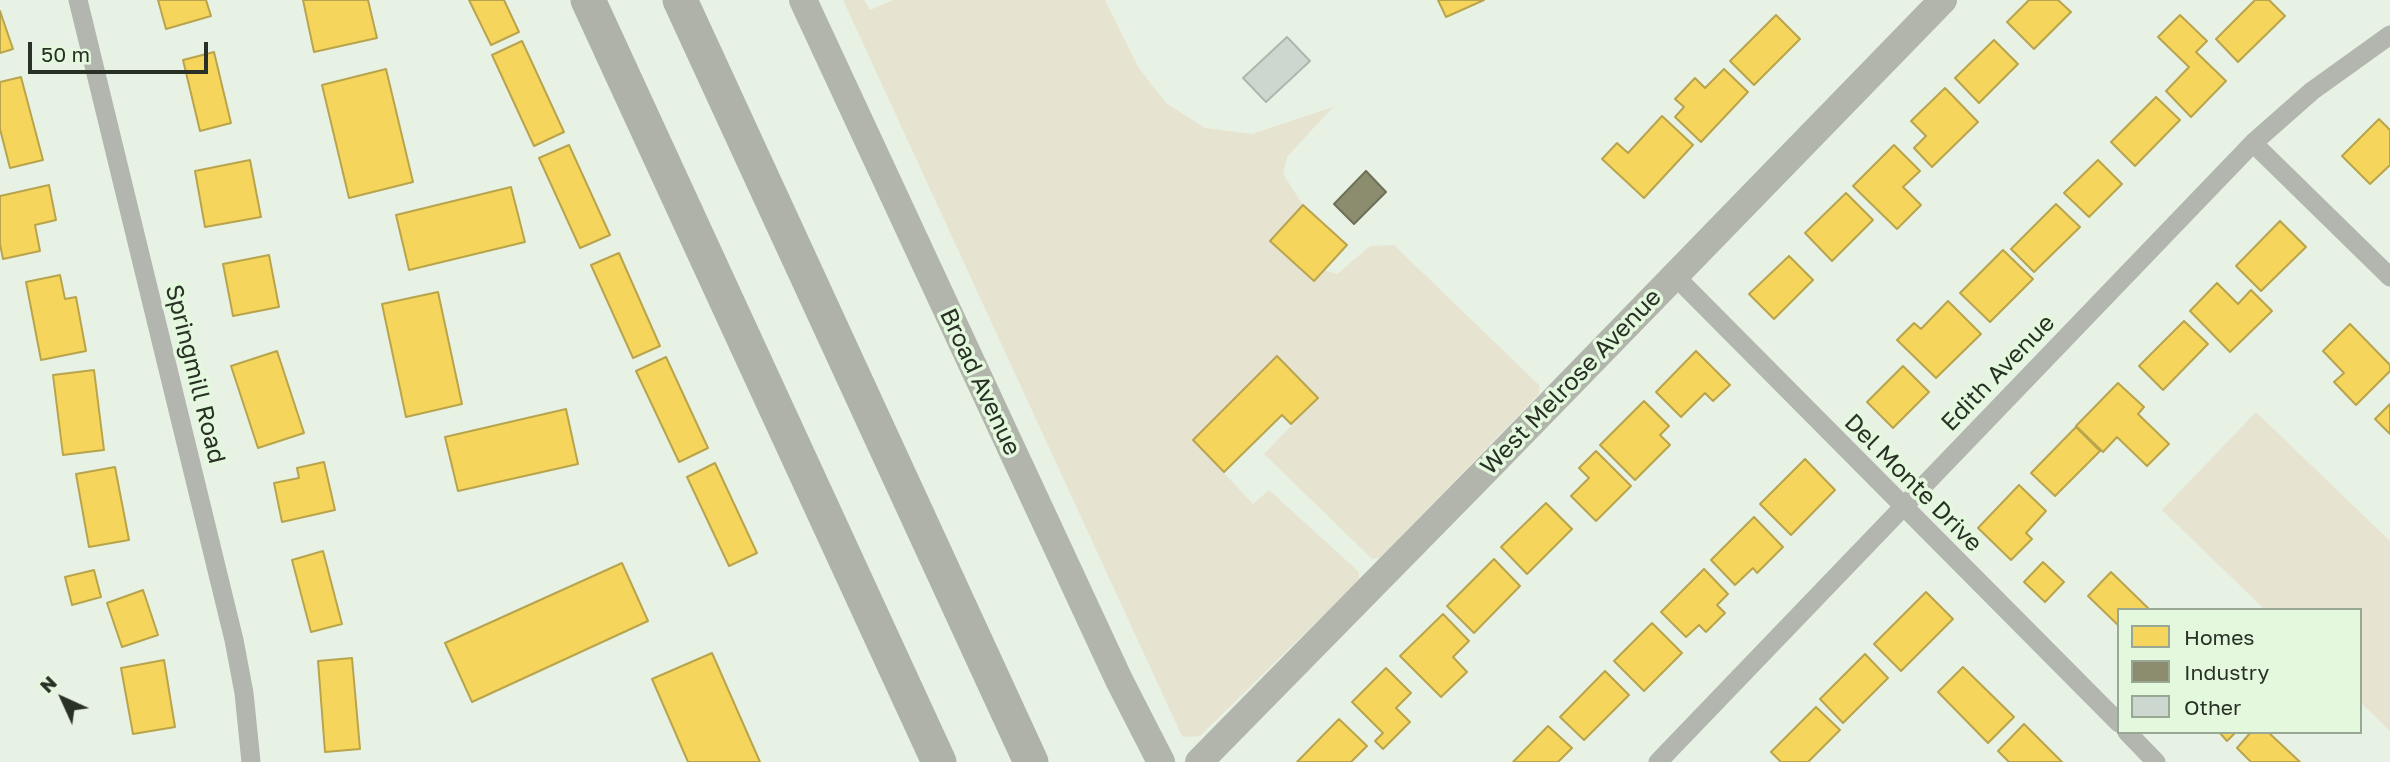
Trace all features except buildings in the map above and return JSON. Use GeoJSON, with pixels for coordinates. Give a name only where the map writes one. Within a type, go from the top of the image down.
{"type":"FeatureCollection","features":[{"type":"Feature","properties":{"kind":"highway"},"geometry":{"type":"LineString","coordinates":[[587,0],[939,762]]}},
{"type":"Feature","properties":{"kind":"highway"},"geometry":{"type":"LineString","coordinates":[[680,0],[1031,762]]}},
{"type":"Feature","properties":{"kind":"street","name":"Springmill Road"},"geometry":{"type":"LineString","coordinates":[[78,0],[234,640],[244,693],[251,762]]}},
{"type":"Feature","properties":{"kind":"street","name":"Broad Avenue"},"geometry":{"type":"LineString","coordinates":[[803,0],[1119,680],[1161,762]]}},
{"type":"Feature","properties":{"kind":"street","name":"West Melrose Avenue"},"geometry":{"type":"LineString","coordinates":[[1199,762],[1943,0]]}},
{"type":"Feature","properties":{"kind":"street","name":"Edith Avenue"},"geometry":{"type":"LineString","coordinates":[[1658,762],[2253,142],[2312,91],[2390,35]]}},
{"type":"Feature","properties":{"kind":"street"},"geometry":{"type":"LineString","coordinates":[[2253,142],[2390,277]]}},
{"type":"Feature","properties":{"kind":"street","name":"Del Monte Drive"},"geometry":{"type":"LineString","coordinates":[[1674,275],[2117,721]]}},
{"type":"Feature","properties":{"kind":"street"},"geometry":{"type":"LineString","coordinates":[[2129,734],[2157,762]]}},
{"type":"Feature","properties":{"kind":"shaded area"},"geometry":{"type":"Polygon","coordinates":[[[843,0],[864,0],[870,10],[893,0],[1105,0],[1138,67],[1166,103],[1205,128],[1252,134],[1333,107],[1287,157],[1283,174],[1303,205],[1271,241],[1324,270],[1337,274],[1370,246],[1394,245],[1539,385],[1539,394],[1380,558],[1372,559],[1264,454],[1318,398],[1277,357],[1193,440],[1253,504],[1269,490],[1359,572],[1359,580],[1200,736],[1183,737],[1180,732],[843,0]]]}},
{"type":"Feature","properties":{"kind":"shaded area"},"geometry":{"type":"Polygon","coordinates":[[[2256,412],[2390,541],[2390,731],[2362,704],[2362,608],[2263,608],[2162,510],[2256,412]]]}}]}
